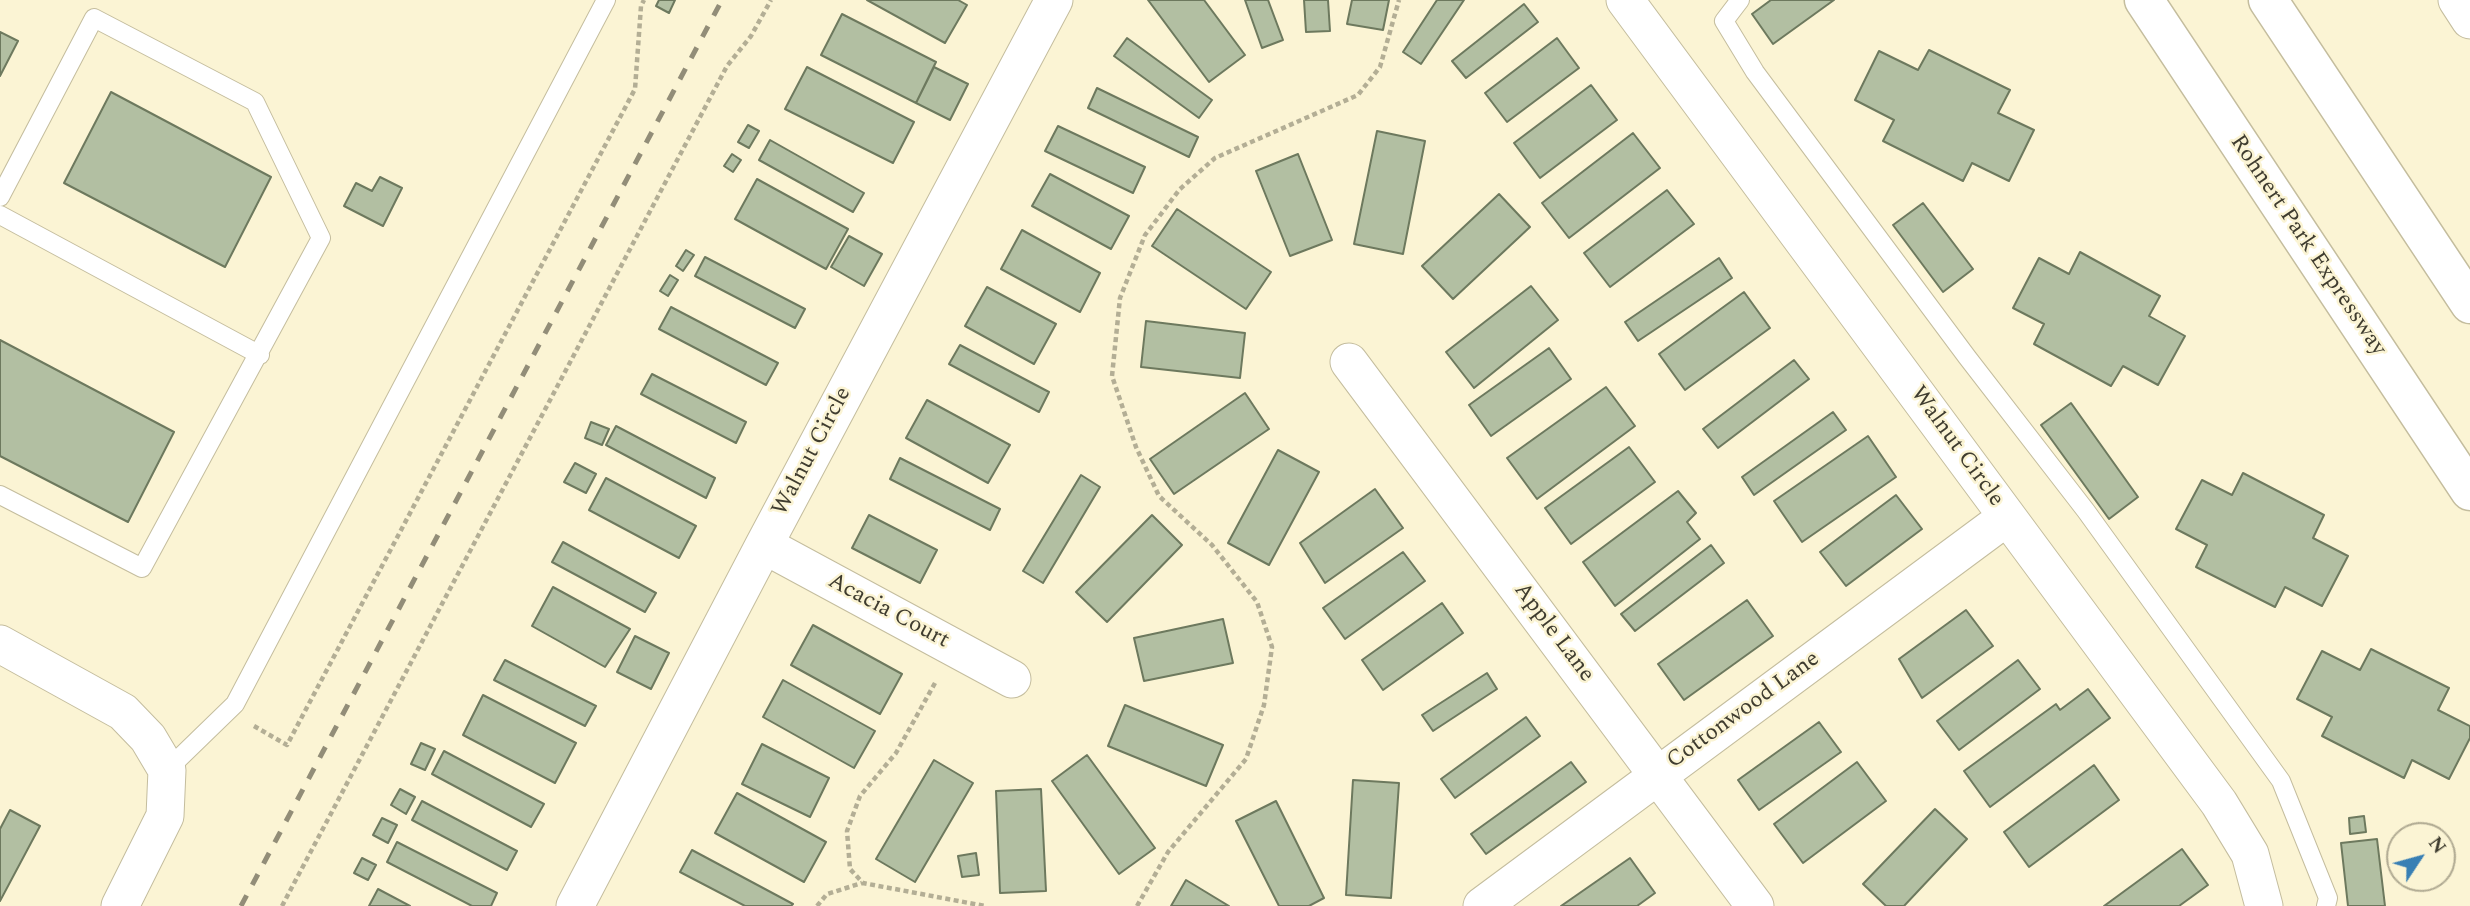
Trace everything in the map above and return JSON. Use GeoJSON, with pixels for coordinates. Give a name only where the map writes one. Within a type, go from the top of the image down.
{"type":"FeatureCollection","features":[{"type":"Feature","properties":{"kind":"main road","name":"Rohnert Park Expressway"},"geometry":{"type":"LineString","coordinates":[[2144,0],[2470,491]]}},
{"type":"Feature","properties":{"kind":"main road"},"geometry":{"type":"LineString","coordinates":[[2268,0],[2470,304]]}},
{"type":"Feature","properties":{"kind":"street","name":"Walnut Circle"},"geometry":{"type":"LineString","coordinates":[[575,906],[1054,0]]}},
{"type":"Feature","properties":{"kind":"street","name":"Walnut Circle"},"geometry":{"type":"LineString","coordinates":[[1625,0],[2219,803],[2250,854],[2264,906]]}},
{"type":"Feature","properties":{"kind":"street"},"geometry":{"type":"LineString","coordinates":[[2457,0],[2470,20]]}},
{"type":"Feature","properties":{"kind":"street","name":"Apple Lane"},"geometry":{"type":"LineString","coordinates":[[1349,362],[1755,906]]}},
{"type":"Feature","properties":{"kind":"street","name":"Cottonwood Lane"},"geometry":{"type":"LineString","coordinates":[[1482,906],[2007,517]]}},
{"type":"Feature","properties":{"kind":"street","name":"Acacia Court"},"geometry":{"type":"LineString","coordinates":[[764,545],[1012,679]]}},
{"type":"Feature","properties":{"kind":"street"},"geometry":{"type":"LineString","coordinates":[[0,645],[123,712],[148,738],[167,770],[165,816],[120,906]]}},
{"type":"Feature","properties":{"kind":"lane"},"geometry":{"type":"LineString","coordinates":[[167,770],[235,704],[606,0]]}},
{"type":"Feature","properties":{"kind":"lane"},"geometry":{"type":"LineString","coordinates":[[1740,0],[1724,21],[1755,72],[1967,357],[2086,511],[2281,781],[2328,898],[2326,906]]}},
{"type":"Feature","properties":{"kind":"lane"},"geometry":{"type":"LineString","coordinates":[[0,197],[94,18],[256,102],[321,238],[260,355],[142,568],[0,495]]}},
{"type":"Feature","properties":{"kind":"lane"},"geometry":{"type":"LineString","coordinates":[[0,215],[260,355]]}},
{"type":"Feature","properties":{"kind":"path"},"geometry":{"type":"LineString","coordinates":[[254,726],[287,745],[635,89],[644,0]]}},
{"type":"Feature","properties":{"kind":"path"},"geometry":{"type":"LineString","coordinates":[[282,906],[727,66],[751,36],[771,0]]}},
{"type":"Feature","properties":{"kind":"path"},"geometry":{"type":"LineString","coordinates":[[1137,906],[1168,852],[1246,759],[1264,705],[1272,647],[1258,602],[1212,545],[1159,496],[1136,447],[1112,376],[1120,298],[1145,235],[1180,189],[1215,158],[1358,95],[1380,66],[1399,0]]}},
{"type":"Feature","properties":{"kind":"path"},"geometry":{"type":"LineString","coordinates":[[863,883],[850,869],[847,831],[860,796],[896,753],[955,648]]}},
{"type":"Feature","properties":{"kind":"path"},"geometry":{"type":"LineString","coordinates":[[817,906],[827,894],[863,883],[985,906]]}},
{"type":"Feature","properties":{"kind":"building"},"geometry":{"type":"Polygon","coordinates":[[[659,0],[675,0],[669,13],[656,6],[659,0]]]}},
{"type":"Feature","properties":{"kind":"building"},"geometry":{"type":"Polygon","coordinates":[[[867,0],[958,0],[967,5],[945,43],[867,0]]]}},
{"type":"Feature","properties":{"kind":"building"},"geometry":{"type":"Polygon","coordinates":[[[1148,0],[1204,0],[1245,55],[1209,82],[1148,0]]]}},
{"type":"Feature","properties":{"kind":"building"},"geometry":{"type":"Polygon","coordinates":[[[1245,0],[1268,0],[1283,40],[1262,48],[1245,0]]]}},
{"type":"Feature","properties":{"kind":"building"},"geometry":{"type":"Polygon","coordinates":[[[1304,0],[1328,0],[1330,31],[1306,32],[1304,0]]]}},
{"type":"Feature","properties":{"kind":"building"},"geometry":{"type":"Polygon","coordinates":[[[1352,0],[1389,0],[1383,30],[1347,24],[1352,0]]]}},
{"type":"Feature","properties":{"kind":"building"},"geometry":{"type":"Polygon","coordinates":[[[1437,0],[1464,0],[1421,64],[1403,52],[1437,0]]]}},
{"type":"Feature","properties":{"kind":"building"},"geometry":{"type":"Polygon","coordinates":[[[1771,0],[1834,0],[1773,44],[1752,14],[1771,0]]]}},
{"type":"Feature","properties":{"kind":"building"},"geometry":{"type":"Polygon","coordinates":[[[1524,4],[1538,22],[1466,78],[1452,61],[1524,4]]]}},
{"type":"Feature","properties":{"kind":"building"},"geometry":{"type":"Polygon","coordinates":[[[842,14],[936,62],[916,103],[821,55],[842,14]]]}},
{"type":"Feature","properties":{"kind":"building"},"geometry":{"type":"Polygon","coordinates":[[[0,32],[18,41],[0,76],[0,32]]]}},
{"type":"Feature","properties":{"kind":"building"},"geometry":{"type":"Polygon","coordinates":[[[1127,38],[1212,100],[1199,118],[1114,56],[1127,38]]]}},
{"type":"Feature","properties":{"kind":"building"},"geometry":{"type":"Polygon","coordinates":[[[1557,38],[1579,68],[1507,122],[1485,93],[1557,38]]]}},
{"type":"Feature","properties":{"kind":"building"},"geometry":{"type":"Polygon","coordinates":[[[1929,50],[2010,90],[1998,113],[2034,130],[2009,181],[1972,163],[1963,181],[1883,141],[1894,120],[1855,100],[1879,51],[1918,70],[1929,50]]]}},
{"type":"Feature","properties":{"kind":"building"},"geometry":{"type":"Polygon","coordinates":[[[807,67],[914,122],[893,163],[785,109],[807,67]]]}},
{"type":"Feature","properties":{"kind":"building"},"geometry":{"type":"Polygon","coordinates":[[[934,67],[968,84],[950,120],[916,103],[934,67]]]}},
{"type":"Feature","properties":{"kind":"building"},"geometry":{"type":"Polygon","coordinates":[[[1591,85],[1617,120],[1540,178],[1514,143],[1591,85]]]}},
{"type":"Feature","properties":{"kind":"building"},"geometry":{"type":"Polygon","coordinates":[[[1097,88],[1198,137],[1189,157],[1088,108],[1097,88]]]}},
{"type":"Feature","properties":{"kind":"building"},"geometry":{"type":"Polygon","coordinates":[[[111,92],[271,177],[225,267],[64,183],[111,92]]]}},
{"type":"Feature","properties":{"kind":"building"},"geometry":{"type":"Polygon","coordinates":[[[748,125],[759,131],[749,148],[738,142],[748,125]]]}},
{"type":"Feature","properties":{"kind":"building"},"geometry":{"type":"Polygon","coordinates":[[[1058,126],[1145,167],[1133,193],[1045,151],[1058,126]]]}},
{"type":"Feature","properties":{"kind":"building"},"geometry":{"type":"Polygon","coordinates":[[[1377,131],[1425,141],[1403,254],[1354,244],[1377,131]]]}},
{"type":"Feature","properties":{"kind":"building"},"geometry":{"type":"Polygon","coordinates":[[[1633,133],[1660,168],[1569,238],[1542,203],[1633,133]]]}},
{"type":"Feature","properties":{"kind":"building"},"geometry":{"type":"Polygon","coordinates":[[[770,140],[864,193],[853,212],[759,160],[770,140]]]}},
{"type":"Feature","properties":{"kind":"building"},"geometry":{"type":"Polygon","coordinates":[[[732,154],[741,160],[733,172],[724,166],[732,154]]]}},
{"type":"Feature","properties":{"kind":"building"},"geometry":{"type":"Polygon","coordinates":[[[1298,154],[1332,240],[1290,256],[1256,171],[1298,154]]]}},
{"type":"Feature","properties":{"kind":"building"},"geometry":{"type":"Polygon","coordinates":[[[1050,174],[1129,216],[1111,249],[1032,206],[1050,174]]]}},
{"type":"Feature","properties":{"kind":"building"},"geometry":{"type":"Polygon","coordinates":[[[380,177],[402,188],[383,226],[344,206],[356,183],[372,191],[380,177]]]}},
{"type":"Feature","properties":{"kind":"building"},"geometry":{"type":"Polygon","coordinates":[[[757,179],[848,229],[826,269],[735,219],[757,179]]]}},
{"type":"Feature","properties":{"kind":"building"},"geometry":{"type":"Polygon","coordinates":[[[1667,190],[1694,224],[1610,287],[1584,253],[1667,190]]]}},
{"type":"Feature","properties":{"kind":"building"},"geometry":{"type":"Polygon","coordinates":[[[1499,194],[1530,227],[1453,299],[1422,266],[1499,194]]]}},
{"type":"Feature","properties":{"kind":"building"},"geometry":{"type":"Polygon","coordinates":[[[1923,203],[1973,269],[1943,292],[1893,225],[1923,203]]]}},
{"type":"Feature","properties":{"kind":"building"},"geometry":{"type":"Polygon","coordinates":[[[1177,209],[1271,272],[1246,309],[1152,246],[1177,209]]]}},
{"type":"Feature","properties":{"kind":"building"},"geometry":{"type":"Polygon","coordinates":[[[1022,230],[1100,273],[1080,312],[1001,269],[1022,230]]]}},
{"type":"Feature","properties":{"kind":"building"},"geometry":{"type":"Polygon","coordinates":[[[849,236],[882,254],[864,286],[831,267],[849,236]]]}},
{"type":"Feature","properties":{"kind":"building"},"geometry":{"type":"Polygon","coordinates":[[[686,250],[694,255],[683,271],[676,266],[686,250]]]}},
{"type":"Feature","properties":{"kind":"building"},"geometry":{"type":"Polygon","coordinates":[[[2080,252],[2160,296],[2149,316],[2185,336],[2158,385],[2123,366],[2111,386],[2034,344],[2044,324],[2013,308],[2039,258],[2069,274],[2080,252]]]}},
{"type":"Feature","properties":{"kind":"building"},"geometry":{"type":"Polygon","coordinates":[[[705,257],[805,309],[795,328],[695,276],[705,257]]]}},
{"type":"Feature","properties":{"kind":"building"},"geometry":{"type":"Polygon","coordinates":[[[1719,258],[1732,278],[1638,341],[1625,322],[1719,258]]]}},
{"type":"Feature","properties":{"kind":"building"},"geometry":{"type":"Polygon","coordinates":[[[670,275],[678,280],[668,296],[660,291],[670,275]]]}},
{"type":"Feature","properties":{"kind":"building"},"geometry":{"type":"Polygon","coordinates":[[[1531,286],[1558,320],[1474,388],[1446,352],[1531,286]]]}},
{"type":"Feature","properties":{"kind":"building"},"geometry":{"type":"Polygon","coordinates":[[[987,287],[1056,324],[1034,364],[965,326],[987,287]]]}},
{"type":"Feature","properties":{"kind":"building"},"geometry":{"type":"Polygon","coordinates":[[[1744,292],[1770,328],[1685,390],[1659,354],[1744,292]]]}},
{"type":"Feature","properties":{"kind":"building"},"geometry":{"type":"Polygon","coordinates":[[[671,307],[778,363],[766,385],[659,329],[671,307]]]}},
{"type":"Feature","properties":{"kind":"building"},"geometry":{"type":"Polygon","coordinates":[[[1146,321],[1245,333],[1240,378],[1141,367],[1146,321]]]}},
{"type":"Feature","properties":{"kind":"building"},"geometry":{"type":"Polygon","coordinates":[[[0,340],[174,432],[128,522],[0,456],[0,340]]]}},
{"type":"Feature","properties":{"kind":"building"},"geometry":{"type":"Polygon","coordinates":[[[960,345],[1049,392],[1039,412],[949,364],[960,345]]]}},
{"type":"Feature","properties":{"kind":"building"},"geometry":{"type":"Polygon","coordinates":[[[1549,348],[1571,379],[1491,436],[1469,405],[1549,348]]]}},
{"type":"Feature","properties":{"kind":"building"},"geometry":{"type":"Polygon","coordinates":[[[1794,360],[1809,379],[1718,448],[1703,429],[1794,360]]]}},
{"type":"Feature","properties":{"kind":"building"},"geometry":{"type":"Polygon","coordinates":[[[652,374],[746,422],[736,443],[641,394],[652,374]]]}},
{"type":"Feature","properties":{"kind":"building"},"geometry":{"type":"Polygon","coordinates":[[[1606,387],[1635,426],[1537,499],[1507,458],[1606,387]]]}},
{"type":"Feature","properties":{"kind":"building"},"geometry":{"type":"Polygon","coordinates":[[[1245,393],[1269,429],[1174,494],[1150,459],[1245,393]]]}},
{"type":"Feature","properties":{"kind":"building"},"geometry":{"type":"Polygon","coordinates":[[[927,400],[1010,445],[988,483],[906,438],[927,400]]]}},
{"type":"Feature","properties":{"kind":"building"},"geometry":{"type":"Polygon","coordinates":[[[2071,403],[2138,497],[2109,519],[2041,425],[2071,403]]]}},
{"type":"Feature","properties":{"kind":"building"},"geometry":{"type":"Polygon","coordinates":[[[1833,412],[1846,430],[1754,495],[1742,477],[1833,412]]]}},
{"type":"Feature","properties":{"kind":"building"},"geometry":{"type":"Polygon","coordinates":[[[591,422],[609,429],[602,445],[585,438],[591,422]]]}},
{"type":"Feature","properties":{"kind":"building"},"geometry":{"type":"Polygon","coordinates":[[[616,426],[715,478],[706,498],[606,445],[616,426]]]}},
{"type":"Feature","properties":{"kind":"building"},"geometry":{"type":"Polygon","coordinates":[[[1868,436],[1896,477],[1802,542],[1774,501],[1868,436]]]}},
{"type":"Feature","properties":{"kind":"building"},"geometry":{"type":"Polygon","coordinates":[[[1629,447],[1655,482],[1571,544],[1545,508],[1629,447]]]}},
{"type":"Feature","properties":{"kind":"building"},"geometry":{"type":"Polygon","coordinates":[[[1278,450],[1319,472],[1269,565],[1228,543],[1278,450]]]}},
{"type":"Feature","properties":{"kind":"building"},"geometry":{"type":"Polygon","coordinates":[[[900,458],[1000,509],[990,530],[890,479],[900,458]]]}},
{"type":"Feature","properties":{"kind":"building"},"geometry":{"type":"Polygon","coordinates":[[[575,463],[596,474],[586,493],[564,482],[575,463]]]}},
{"type":"Feature","properties":{"kind":"building"},"geometry":{"type":"Polygon","coordinates":[[[2243,473],[2324,515],[2313,538],[2348,556],[2322,606],[2285,587],[2275,607],[2196,567],[2207,545],[2176,529],[2202,480],[2232,495],[2243,473]]]}},
{"type":"Feature","properties":{"kind":"building"},"geometry":{"type":"Polygon","coordinates":[[[1081,475],[1100,487],[1043,583],[1023,571],[1081,475]]]}},
{"type":"Feature","properties":{"kind":"building"},"geometry":{"type":"Polygon","coordinates":[[[606,478],[696,526],[679,558],[589,510],[606,478]]]}},
{"type":"Feature","properties":{"kind":"building"},"geometry":{"type":"Polygon","coordinates":[[[1375,489],[1403,528],[1325,583],[1300,543],[1375,489]]]}},
{"type":"Feature","properties":{"kind":"building"},"geometry":{"type":"Polygon","coordinates":[[[1678,491],[1696,513],[1687,522],[1700,539],[1615,606],[1583,562],[1678,491]]]}},
{"type":"Feature","properties":{"kind":"building"},"geometry":{"type":"Polygon","coordinates":[[[1896,495],[1922,529],[1846,586],[1820,552],[1896,495]]]}},
{"type":"Feature","properties":{"kind":"building"},"geometry":{"type":"Polygon","coordinates":[[[869,515],[937,550],[920,583],[852,548],[869,515]]]}},
{"type":"Feature","properties":{"kind":"building"},"geometry":{"type":"Polygon","coordinates":[[[1152,515],[1182,545],[1107,622],[1076,592],[1152,515]]]}},
{"type":"Feature","properties":{"kind":"building"},"geometry":{"type":"Polygon","coordinates":[[[563,542],[656,593],[645,612],[552,562],[563,542]]]}},
{"type":"Feature","properties":{"kind":"building"},"geometry":{"type":"Polygon","coordinates":[[[1711,545],[1724,563],[1635,631],[1621,614],[1711,545]]]}},
{"type":"Feature","properties":{"kind":"building"},"geometry":{"type":"Polygon","coordinates":[[[1403,552],[1425,581],[1345,639],[1323,608],[1403,552]]]}},
{"type":"Feature","properties":{"kind":"building"},"geometry":{"type":"Polygon","coordinates":[[[553,587],[630,629],[605,667],[532,626],[553,587]]]}},
{"type":"Feature","properties":{"kind":"building"},"geometry":{"type":"Polygon","coordinates":[[[1747,600],[1773,636],[1684,700],[1658,664],[1747,600]]]}},
{"type":"Feature","properties":{"kind":"building"},"geometry":{"type":"Polygon","coordinates":[[[1442,603],[1463,633],[1383,690],[1362,660],[1442,603]]]}},
{"type":"Feature","properties":{"kind":"building"},"geometry":{"type":"Polygon","coordinates":[[[1966,610],[1993,646],[1922,698],[1899,659],[1966,610]]]}},
{"type":"Feature","properties":{"kind":"building"},"geometry":{"type":"Polygon","coordinates":[[[1223,619],[1233,663],[1144,681],[1134,638],[1223,619]]]}},
{"type":"Feature","properties":{"kind":"building"},"geometry":{"type":"Polygon","coordinates":[[[813,625],[902,674],[880,714],[791,665],[813,625]]]}},
{"type":"Feature","properties":{"kind":"building"},"geometry":{"type":"Polygon","coordinates":[[[635,636],[669,653],[651,689],[617,672],[635,636]]]}},
{"type":"Feature","properties":{"kind":"building"},"geometry":{"type":"Polygon","coordinates":[[[2371,649],[2449,688],[2438,710],[2470,726],[2470,738],[2449,779],[2412,760],[2404,778],[2322,736],[2332,717],[2297,699],[2322,651],[2360,670],[2371,649]]]}},
{"type":"Feature","properties":{"kind":"building"},"geometry":{"type":"Polygon","coordinates":[[[505,660],[596,706],[585,726],[494,680],[505,660]]]}},
{"type":"Feature","properties":{"kind":"building"},"geometry":{"type":"Polygon","coordinates":[[[2018,660],[2040,689],[1959,750],[1937,721],[2018,660]]]}},
{"type":"Feature","properties":{"kind":"building"},"geometry":{"type":"Polygon","coordinates":[[[1487,673],[1497,689],[1433,731],[1422,715],[1487,673]]]}},
{"type":"Feature","properties":{"kind":"building"},"geometry":{"type":"Polygon","coordinates":[[[783,680],[875,731],[854,768],[763,717],[783,680]]]}},
{"type":"Feature","properties":{"kind":"building"},"geometry":{"type":"Polygon","coordinates":[[[2088,689],[2110,718],[1990,807],[1964,771],[2056,704],[2060,710],[2088,689]]]}},
{"type":"Feature","properties":{"kind":"building"},"geometry":{"type":"Polygon","coordinates":[[[483,695],[576,743],[555,783],[463,735],[483,695]]]}},
{"type":"Feature","properties":{"kind":"building"},"geometry":{"type":"Polygon","coordinates":[[[1125,705],[1223,745],[1206,786],[1108,746],[1125,705]]]}},
{"type":"Feature","properties":{"kind":"building"},"geometry":{"type":"Polygon","coordinates":[[[1526,717],[1540,736],[1455,798],[1441,779],[1526,717]]]}},
{"type":"Feature","properties":{"kind":"building"},"geometry":{"type":"Polygon","coordinates":[[[1819,722],[1841,752],[1759,810],[1738,780],[1819,722]]]}},
{"type":"Feature","properties":{"kind":"building"},"geometry":{"type":"Polygon","coordinates":[[[421,743],[435,749],[425,770],[411,764],[421,743]]]}},
{"type":"Feature","properties":{"kind":"building"},"geometry":{"type":"Polygon","coordinates":[[[762,744],[829,778],[810,817],[742,784],[762,744]]]}},
{"type":"Feature","properties":{"kind":"building"},"geometry":{"type":"Polygon","coordinates":[[[444,751],[544,804],[531,827],[432,774],[444,751]]]}},
{"type":"Feature","properties":{"kind":"building"},"geometry":{"type":"Polygon","coordinates":[[[1087,755],[1155,848],[1119,874],[1052,781],[1087,755]]]}},
{"type":"Feature","properties":{"kind":"building"},"geometry":{"type":"Polygon","coordinates":[[[934,760],[973,783],[915,882],[876,859],[934,760]]]}},
{"type":"Feature","properties":{"kind":"building"},"geometry":{"type":"Polygon","coordinates":[[[1571,762],[1586,782],[1486,854],[1471,834],[1571,762]]]}},
{"type":"Feature","properties":{"kind":"building"},"geometry":{"type":"Polygon","coordinates":[[[1857,762],[1886,801],[1803,863],[1774,824],[1857,762]]]}},
{"type":"Feature","properties":{"kind":"building"},"geometry":{"type":"Polygon","coordinates":[[[2094,765],[2119,800],[2029,867],[2004,832],[2094,765]]]}},
{"type":"Feature","properties":{"kind":"building"},"geometry":{"type":"Polygon","coordinates":[[[1353,780],[1399,783],[1391,898],[1346,895],[1353,780]]]}},
{"type":"Feature","properties":{"kind":"building"},"geometry":{"type":"Polygon","coordinates":[[[400,789],[415,797],[406,814],[391,805],[400,789]]]}},
{"type":"Feature","properties":{"kind":"building"},"geometry":{"type":"Polygon","coordinates":[[[1041,789],[1046,891],[1000,893],[996,791],[1041,789]]]}},
{"type":"Feature","properties":{"kind":"building"},"geometry":{"type":"Polygon","coordinates":[[[737,793],[826,842],[804,882],[715,833],[737,793]]]}},
{"type":"Feature","properties":{"kind":"building"},"geometry":{"type":"Polygon","coordinates":[[[422,801],[517,851],[507,870],[412,820],[422,801]]]}},
{"type":"Feature","properties":{"kind":"building"},"geometry":{"type":"Polygon","coordinates":[[[1276,801],[1324,898],[1309,906],[1279,906],[1236,821],[1276,801]]]}},
{"type":"Feature","properties":{"kind":"building"},"geometry":{"type":"Polygon","coordinates":[[[1935,809],[1967,839],[1904,906],[1886,906],[1863,884],[1935,809]]]}},
{"type":"Feature","properties":{"kind":"building"},"geometry":{"type":"Polygon","coordinates":[[[10,810],[40,826],[0,901],[0,829],[10,810]]]}},
{"type":"Feature","properties":{"kind":"building"},"geometry":{"type":"Polygon","coordinates":[[[2364,816],[2366,832],[2350,834],[2349,818],[2364,816]]]}},
{"type":"Feature","properties":{"kind":"building"},"geometry":{"type":"Polygon","coordinates":[[[382,818],[397,825],[388,843],[373,835],[382,818]]]}},
{"type":"Feature","properties":{"kind":"building"},"geometry":{"type":"Polygon","coordinates":[[[2377,839],[2385,906],[2348,906],[2341,843],[2377,839]]]}},
{"type":"Feature","properties":{"kind":"building"},"geometry":{"type":"Polygon","coordinates":[[[397,842],[497,893],[491,906],[472,906],[387,862],[397,842]]]}},
{"type":"Feature","properties":{"kind":"building"},"geometry":{"type":"Polygon","coordinates":[[[2182,849],[2208,885],[2179,906],[2104,906],[2182,849]]]}},
{"type":"Feature","properties":{"kind":"building"},"geometry":{"type":"Polygon","coordinates":[[[692,850],[793,904],[745,906],[680,872],[692,850]]]}},
{"type":"Feature","properties":{"kind":"building"},"geometry":{"type":"Polygon","coordinates":[[[976,853],[979,875],[962,877],[958,856],[976,853]]]}},
{"type":"Feature","properties":{"kind":"building"},"geometry":{"type":"Polygon","coordinates":[[[362,858],[376,865],[368,880],[354,873],[362,858]]]}},
{"type":"Feature","properties":{"kind":"building"},"geometry":{"type":"Polygon","coordinates":[[[1630,858],[1655,893],[1637,906],[1561,906],[1630,858]]]}},
{"type":"Feature","properties":{"kind":"building"},"geometry":{"type":"Polygon","coordinates":[[[1186,880],[1229,906],[1171,906],[1186,880]]]}},
{"type":"Feature","properties":{"kind":"building"},"geometry":{"type":"Polygon","coordinates":[[[378,889],[410,906],[369,906],[378,889]]]}},
{"type":"Feature","properties":{"kind":"railway"},"geometry":{"type":"LineString","coordinates":[[241,906],[722,0]]}}]}
